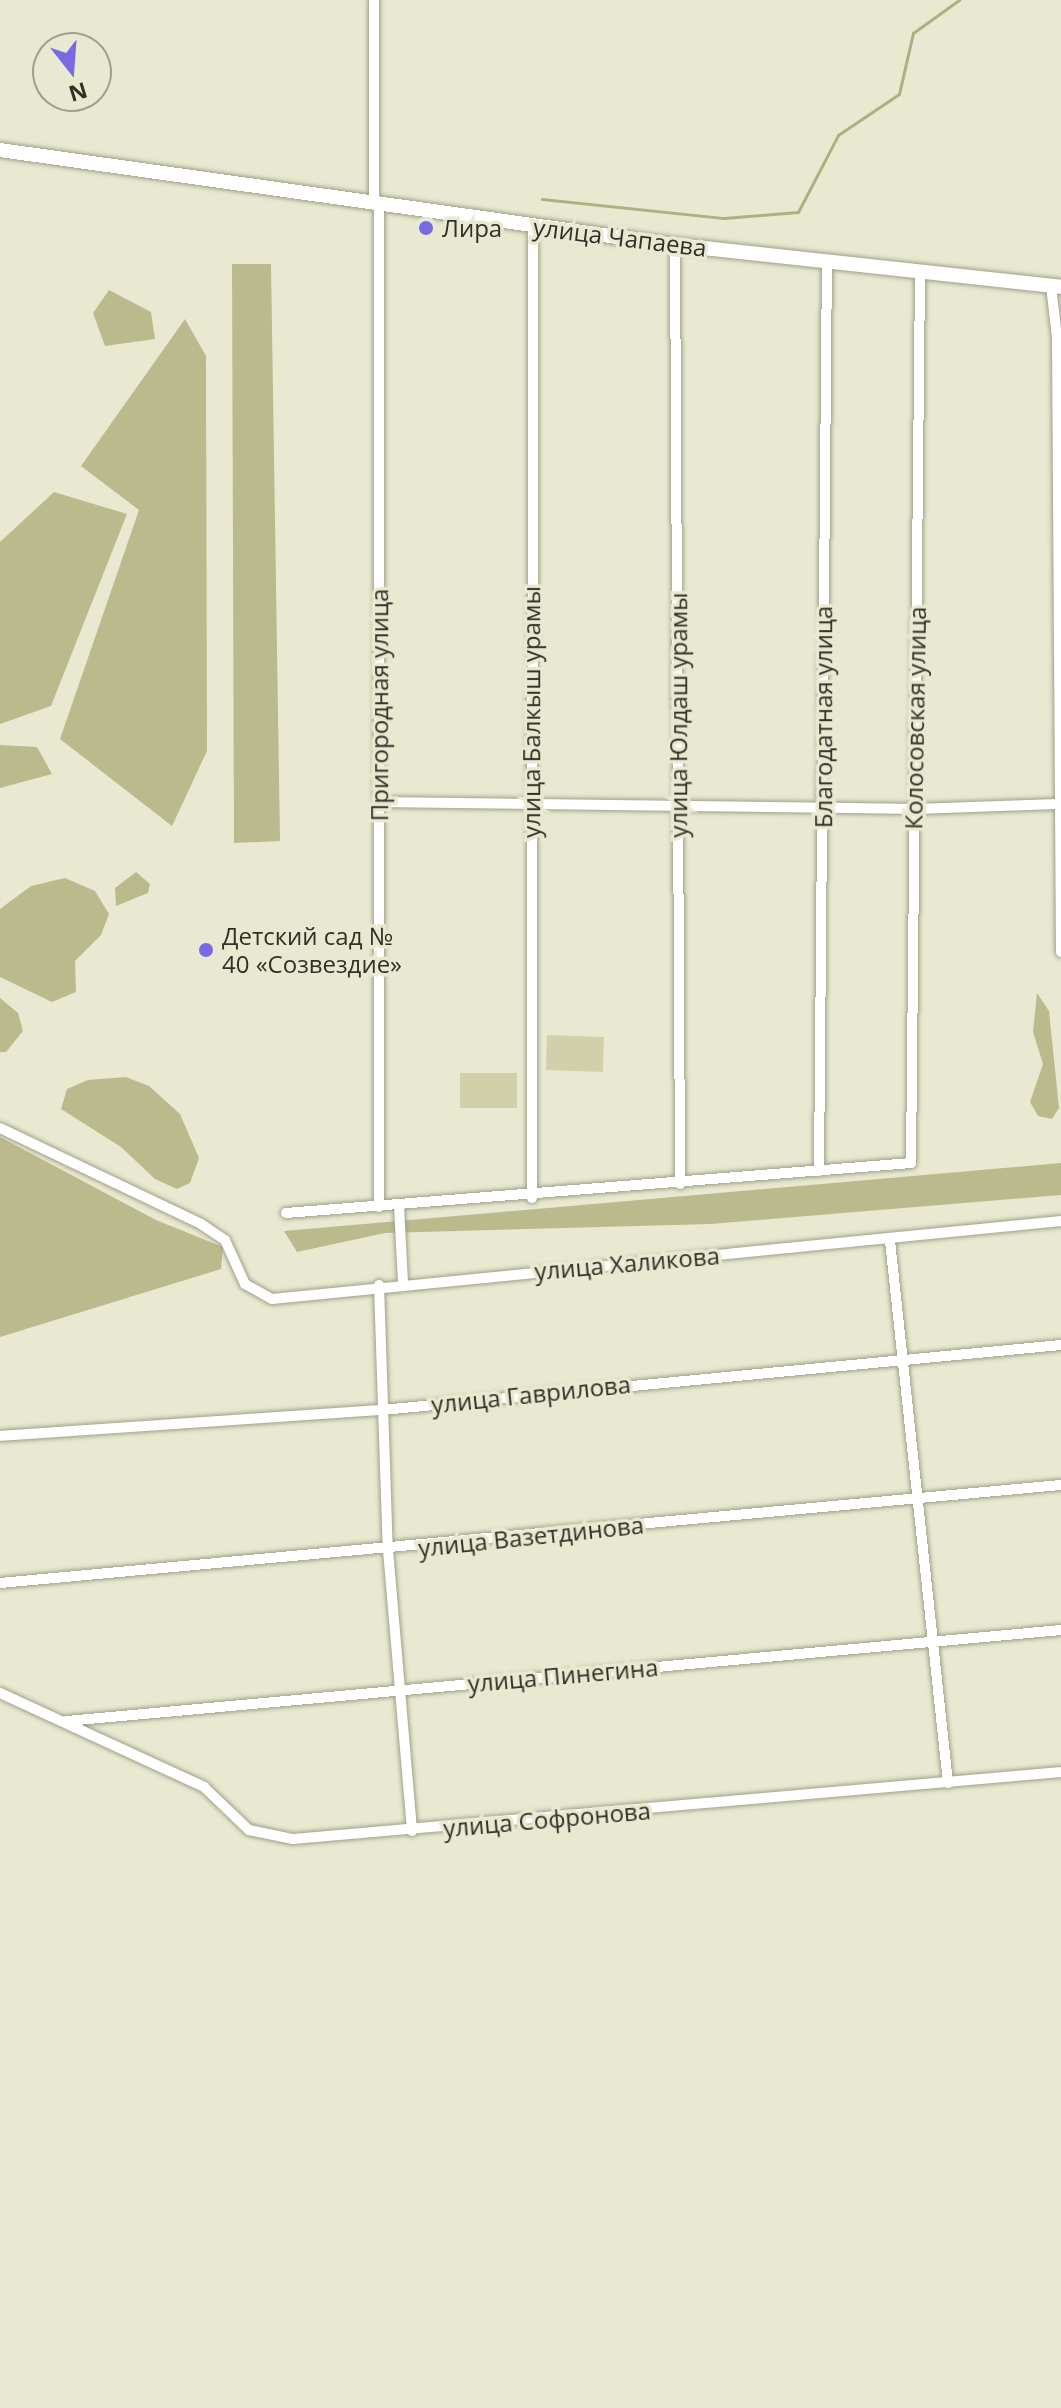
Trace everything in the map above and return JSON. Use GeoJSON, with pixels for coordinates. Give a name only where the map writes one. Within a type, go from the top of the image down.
{"type":"FeatureCollection","features":[{"type":"Feature","properties":{"kind":"street","name":"Пригородная улица"},"geometry":{"type":"LineString","coordinates":[[374,0],[379,1207]]}},
{"type":"Feature","properties":{"kind":"street","name":"улица Чапаева"},"geometry":{"type":"LineString","coordinates":[[0,150],[675,245],[1056,287]]}},
{"type":"Feature","properties":{"kind":"street","name":"улица Балкыш урамы"},"geometry":{"type":"LineString","coordinates":[[532,1198],[533,226]]}},
{"type":"Feature","properties":{"kind":"street","name":"улица Юлдаш урамы"},"geometry":{"type":"LineString","coordinates":[[675,245],[680,1184]]}},
{"type":"Feature","properties":{"kind":"street","name":"Благодатная улица"},"geometry":{"type":"LineString","coordinates":[[819,1171],[827,262]]}},
{"type":"Feature","properties":{"kind":"street","name":"Колосовская улица"},"geometry":{"type":"LineString","coordinates":[[819,1171],[911,1163],[920,272]]}},
{"type":"Feature","properties":{"kind":"street"},"geometry":{"type":"LineString","coordinates":[[1056,287],[1059,338],[1057,804],[1061,952]]}},
{"type":"Feature","properties":{"kind":"street"},"geometry":{"type":"LineString","coordinates":[[379,802],[678,806],[822,804],[915,809],[1057,804]]}},
{"type":"Feature","properties":{"kind":"street","name":"улица Халикова"},"geometry":{"type":"LineString","coordinates":[[0,1128],[225,1240],[245,1284],[265,1297],[890,1241],[1061,1221]]}},
{"type":"Feature","properties":{"kind":"street"},"geometry":{"type":"LineString","coordinates":[[286,1213],[532,1198],[819,1171]]}},
{"type":"Feature","properties":{"kind":"street"},"geometry":{"type":"LineString","coordinates":[[399,1206],[403,1283]]}},
{"type":"Feature","properties":{"kind":"street"},"geometry":{"type":"LineString","coordinates":[[890,1241],[930,1641],[948,1783]]}},
{"type":"Feature","properties":{"kind":"street"},"geometry":{"type":"LineString","coordinates":[[379,1285],[388,1550],[397,1690],[412,1831]]}},
{"type":"Feature","properties":{"kind":"street","name":"улица Гаврилова"},"geometry":{"type":"LineString","coordinates":[[0,1436],[382,1410],[1061,1345]]}},
{"type":"Feature","properties":{"kind":"street","name":"улица Вазетдинова"},"geometry":{"type":"LineString","coordinates":[[0,1583],[388,1550],[1061,1485]]}},
{"type":"Feature","properties":{"kind":"street","name":"улица Пинегина"},"geometry":{"type":"LineString","coordinates":[[65,1722],[1061,1630]]}},
{"type":"Feature","properties":{"kind":"street","name":"улица Софронова"},"geometry":{"type":"LineString","coordinates":[[0,1693],[204,1787],[249,1830],[293,1839],[1061,1772]]}},
{"type":"Feature","properties":{"kind":"green space"},"geometry":{"type":"Polygon","coordinates":[[[547,1035],[604,1037],[603,1072],[546,1070],[547,1035]]]}},
{"type":"Feature","properties":{"kind":"green space"},"geometry":{"type":"Polygon","coordinates":[[[460,1073],[517,1073],[517,1108],[460,1108],[460,1073]]]}},
{"type":"Feature","properties":{"kind":"shaded area"},"geometry":{"type":"Polygon","coordinates":[[[232,264],[271,264],[280,841],[234,843],[232,264]]]}},
{"type":"Feature","properties":{"kind":"shaded area"},"geometry":{"type":"Polygon","coordinates":[[[109,290],[151,312],[155,339],[105,346],[93,313],[109,290]]]}},
{"type":"Feature","properties":{"kind":"shaded area"},"geometry":{"type":"Polygon","coordinates":[[[185,319],[206,356],[207,751],[172,826],[60,739],[139,510],[81,466],[185,319]]]}},
{"type":"Feature","properties":{"kind":"shaded area"},"geometry":{"type":"Polygon","coordinates":[[[54,492],[127,514],[51,706],[0,724],[0,542],[54,492]]]}},
{"type":"Feature","properties":{"kind":"shaded area"},"geometry":{"type":"Polygon","coordinates":[[[0,745],[37,747],[52,774],[0,788],[0,745]]]}},
{"type":"Feature","properties":{"kind":"shaded area"},"geometry":{"type":"Polygon","coordinates":[[[136,872],[150,884],[148,893],[116,906],[115,888],[136,872]]]}},
{"type":"Feature","properties":{"kind":"shaded area"},"geometry":{"type":"Polygon","coordinates":[[[65,878],[95,891],[109,914],[101,935],[75,961],[76,992],[52,1002],[0,977],[0,909],[31,886],[65,878]]]}},
{"type":"Feature","properties":{"kind":"shaded area"},"geometry":{"type":"Polygon","coordinates":[[[1037,993],[1049,1011],[1059,1108],[1052,1119],[1038,1116],[1030,1102],[1043,1064],[1033,1032],[1037,993]]]}},
{"type":"Feature","properties":{"kind":"shaded area"},"geometry":{"type":"Polygon","coordinates":[[[0,998],[18,1013],[23,1031],[6,1052],[0,1052],[0,998]]]}},
{"type":"Feature","properties":{"kind":"shaded area"},"geometry":{"type":"Polygon","coordinates":[[[126,1077],[149,1086],[180,1114],[199,1158],[190,1183],[177,1189],[155,1179],[121,1147],[61,1109],[67,1089],[88,1080],[126,1077]]]}},
{"type":"Feature","properties":{"kind":"shaded area"},"geometry":{"type":"Polygon","coordinates":[[[0,1137],[156,1220],[223,1247],[221,1269],[0,1337],[0,1137]]]}},
{"type":"Feature","properties":{"kind":"shaded area"},"geometry":{"type":"Polygon","coordinates":[[[1061,1163],[1061,1195],[711,1224],[385,1233],[297,1252],[284,1231],[1061,1163]]]}},
{"type":"Feature","properties":{"kind":"waterway"},"geometry":{"type":"LineString","coordinates":[[542,199],[724,218],[798,212],[838,135],[899,94],[913,33],[959,0]]}},
{"type":"Feature","properties":{"kind":"place","name":"Лира"},"geometry":{"type":"Point","coordinates":[426,228]}},
{"type":"Feature","properties":{"kind":"place","name":"Детский сад № 40 «Созвездие»"},"geometry":{"type":"Point","coordinates":[206,950]}}]}
